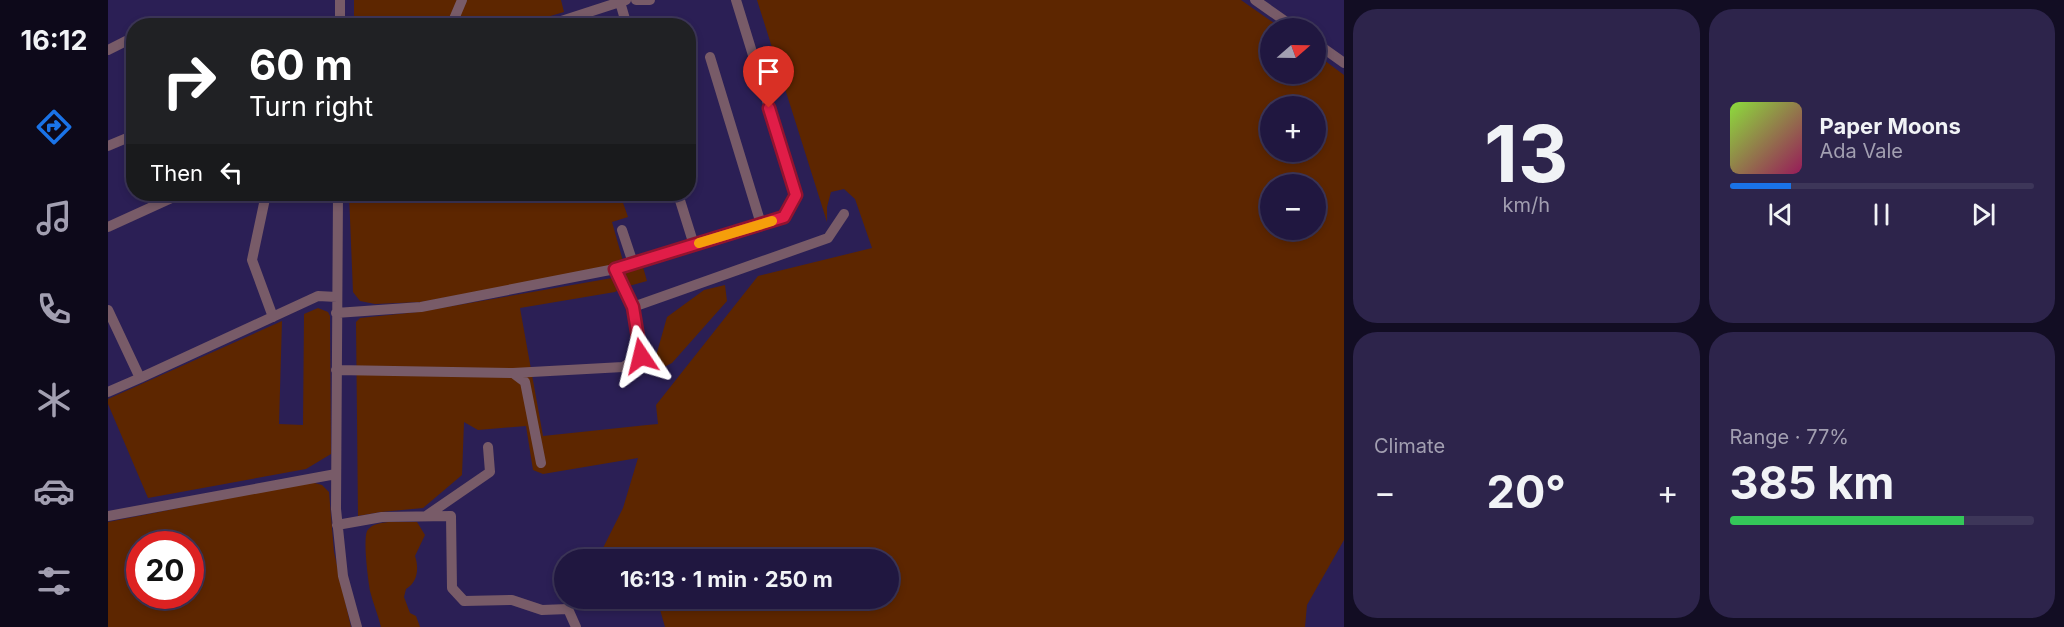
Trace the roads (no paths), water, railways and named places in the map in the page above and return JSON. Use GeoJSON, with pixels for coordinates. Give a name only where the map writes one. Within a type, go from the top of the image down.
{"type":"FeatureCollection","features":[{"type":"Feature","properties":{"kind":"street"},"geometry":{"type":"LineString","coordinates":[[339,18],[340,0]]}},
{"type":"Feature","properties":{"kind":"street"},"geometry":{"type":"LineString","coordinates":[[454,18],[462,0]]}},
{"type":"Feature","properties":{"kind":"street"},"geometry":{"type":"LineString","coordinates":[[636,0],[650,0]]}},
{"type":"Feature","properties":{"kind":"street"},"geometry":{"type":"LineString","coordinates":[[336,313],[421,307],[615,269],[784,217],[796,195],[736,0]]}},
{"type":"Feature","properties":{"kind":"street"},"geometry":{"type":"LineString","coordinates":[[1255,0],[1281,18]]}},
{"type":"Feature","properties":{"kind":"street"},"geometry":{"type":"LineString","coordinates":[[571,18],[623,1],[626,18]]}},
{"type":"Feature","properties":{"kind":"street"},"geometry":{"type":"LineString","coordinates":[[108,50],[126,41]]}},
{"type":"Feature","properties":{"kind":"street"},"geometry":{"type":"LineString","coordinates":[[1326,50],[1344,63]]}},
{"type":"Feature","properties":{"kind":"street"},"geometry":{"type":"LineString","coordinates":[[710,57],[761,224]]}},
{"type":"Feature","properties":{"kind":"street"},"geometry":{"type":"LineString","coordinates":[[108,146],[126,138]]}},
{"type":"Feature","properties":{"kind":"street"},"geometry":{"type":"LineString","coordinates":[[108,227],[165,201]]}},
{"type":"Feature","properties":{"kind":"street"},"geometry":{"type":"LineString","coordinates":[[265,201],[252,260],[273,316]]}},
{"type":"Feature","properties":{"kind":"street"},"geometry":{"type":"LineString","coordinates":[[338,201],[337,525],[344,576],[357,627]]}},
{"type":"Feature","properties":{"kind":"street"},"geometry":{"type":"LineString","coordinates":[[680,201],[693,245]]}},
{"type":"Feature","properties":{"kind":"street"},"geometry":{"type":"LineString","coordinates":[[633,307],[828,238],[844,214]]}},
{"type":"Feature","properties":{"kind":"street"},"geometry":{"type":"LineString","coordinates":[[622,230],[633,263]]}},
{"type":"Feature","properties":{"kind":"street"},"geometry":{"type":"LineString","coordinates":[[336,370],[513,373],[623,367],[641,356],[633,307],[615,269]]}},
{"type":"Feature","properties":{"kind":"street"},"geometry":{"type":"LineString","coordinates":[[108,392],[318,296],[337,297]]}},
{"type":"Feature","properties":{"kind":"street"},"geometry":{"type":"LineString","coordinates":[[108,310],[140,378]]}},
{"type":"Feature","properties":{"kind":"street"},"geometry":{"type":"LineString","coordinates":[[513,373],[525,382],[541,463]]}},
{"type":"Feature","properties":{"kind":"street"},"geometry":{"type":"LineString","coordinates":[[426,517],[490,472],[488,447]]}},
{"type":"Feature","properties":{"kind":"street"},"geometry":{"type":"LineString","coordinates":[[108,516],[336,474]]}},
{"type":"Feature","properties":{"kind":"street"},"geometry":{"type":"LineString","coordinates":[[337,525],[382,517],[451,516],[452,588],[464,602],[512,600],[542,610],[568,609],[576,627]]}}]}
